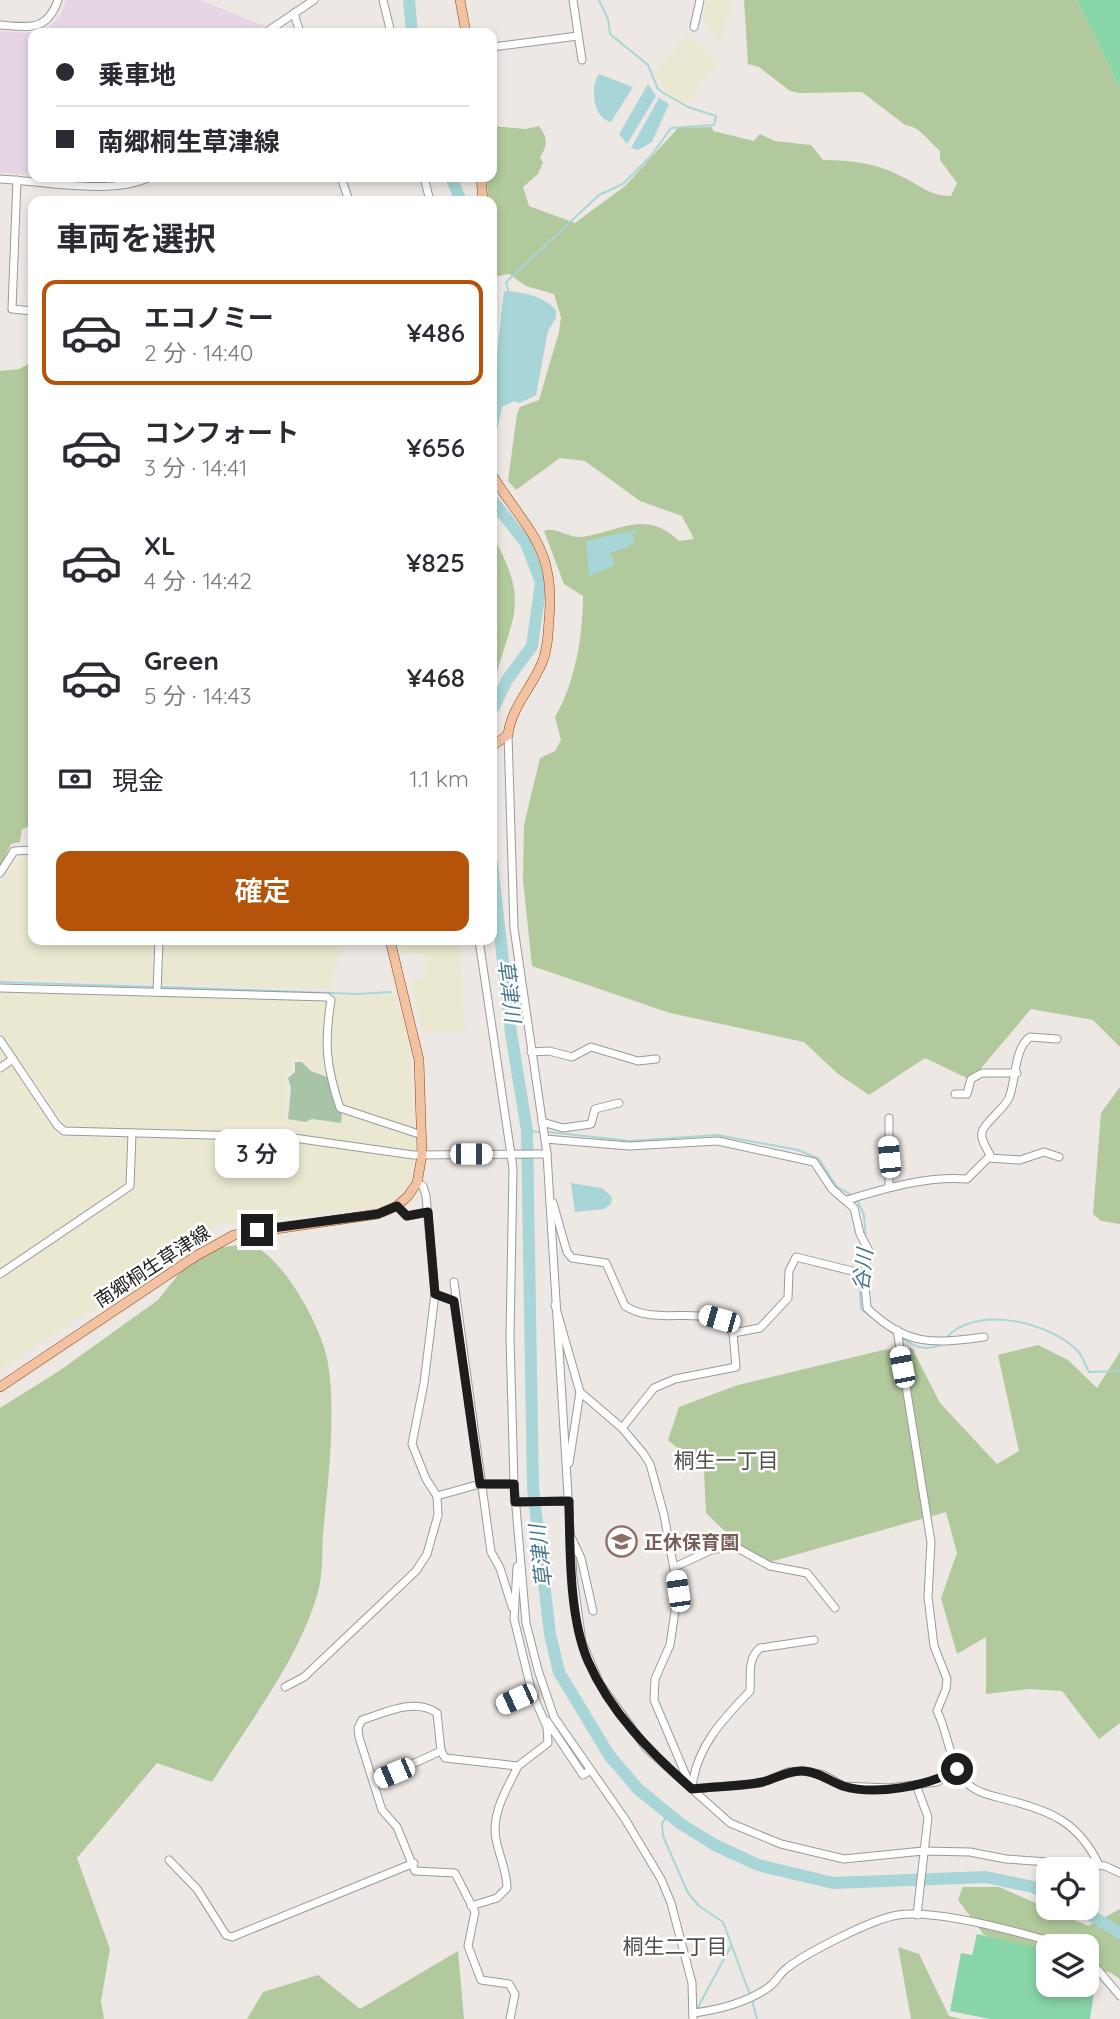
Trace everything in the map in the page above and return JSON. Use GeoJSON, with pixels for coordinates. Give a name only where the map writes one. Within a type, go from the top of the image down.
{"type":"FeatureCollection","features":[{"type":"Feature","properties":{"kind":"main road"},"geometry":{"type":"LineString","coordinates":[[460,0],[465,28]]}},
{"type":"Feature","properties":{"kind":"main road"},"geometry":{"type":"LineString","coordinates":[[497,482],[530,527],[544,555],[551,580],[543,660],[515,709],[508,735],[497,743]]}},
{"type":"Feature","properties":{"kind":"main road"},"geometry":{"type":"LineString","coordinates":[[391,945],[419,1060],[422,1135],[417,1183],[397,1206]]}},
{"type":"Feature","properties":{"kind":"main road","name":"南郷桐生草津線"},"geometry":{"type":"LineString","coordinates":[[0,1387],[196,1256],[234,1235],[378,1214],[397,1206]]}},
{"type":"Feature","properties":{"kind":"street"},"geometry":{"type":"LineString","coordinates":[[0,25],[37,26],[52,16],[58,0]]}},
{"type":"Feature","properties":{"kind":"street"},"geometry":{"type":"LineString","coordinates":[[272,28],[314,0]]}},
{"type":"Feature","properties":{"kind":"street"},"geometry":{"type":"LineString","coordinates":[[383,0],[390,28]]}},
{"type":"Feature","properties":{"kind":"street"},"geometry":{"type":"LineString","coordinates":[[573,0],[582,60]]}},
{"type":"Feature","properties":{"kind":"street"},"geometry":{"type":"LineString","coordinates":[[694,27],[701,0]]}},
{"type":"Feature","properties":{"kind":"street"},"geometry":{"type":"LineString","coordinates":[[295,13],[299,28]]}},
{"type":"Feature","properties":{"kind":"street"},"geometry":{"type":"LineString","coordinates":[[497,46],[578,36]]}},
{"type":"Feature","properties":{"kind":"street"},"geometry":{"type":"LineString","coordinates":[[0,179],[28,181]]}},
{"type":"Feature","properties":{"kind":"street"},"geometry":{"type":"LineString","coordinates":[[17,180],[12,309],[28,311]]}},
{"type":"Feature","properties":{"kind":"street"},"geometry":{"type":"LineString","coordinates":[[50,182],[115,186],[138,182]]}},
{"type":"Feature","properties":{"kind":"street"},"geometry":{"type":"LineString","coordinates":[[508,735],[514,928],[545,1139],[542,1154],[549,1201],[567,1478]]}},
{"type":"Feature","properties":{"kind":"street"},"geometry":{"type":"LineString","coordinates":[[0,873],[14,851],[28,850]]}},
{"type":"Feature","properties":{"kind":"street"},"geometry":{"type":"LineString","coordinates":[[158,992],[159,945]]}},
{"type":"Feature","properties":{"kind":"street"},"geometry":{"type":"LineString","coordinates":[[480,945],[508,1119],[513,1168],[510,1337],[514,1484],[519,1502],[526,1623],[543,1688],[554,1717],[589,1771],[625,1819],[661,1879],[671,1903],[692,1983],[693,2016],[758,1994],[771,1986],[786,1968],[882,1918],[917,1913],[1036,1938]]}},
{"type":"Feature","properties":{"kind":"street"},"geometry":{"type":"LineString","coordinates":[[0,988],[327,997],[331,1000],[325,1049],[330,1081],[341,1108],[422,1135]]}},
{"type":"Feature","properties":{"kind":"street"},"geometry":{"type":"LineString","coordinates":[[991,1157],[982,1136],[982,1129],[1007,1102],[1017,1073],[1020,1049],[1030,1037],[1057,1039]]}},
{"type":"Feature","properties":{"kind":"street"},"geometry":{"type":"LineString","coordinates":[[0,1040],[4,1051],[13,1059],[57,1125],[65,1131],[287,1137],[422,1155],[542,1154]]}},
{"type":"Feature","properties":{"kind":"street"},"geometry":{"type":"LineString","coordinates":[[531,1052],[549,1051],[572,1057],[592,1047],[638,1061],[656,1059]]}},
{"type":"Feature","properties":{"kind":"street"},"geometry":{"type":"LineString","coordinates":[[0,1068],[13,1059]]}},
{"type":"Feature","properties":{"kind":"street"},"geometry":{"type":"LineString","coordinates":[[955,1094],[967,1094],[971,1079],[982,1073],[1017,1073]]}},
{"type":"Feature","properties":{"kind":"street"},"geometry":{"type":"LineString","coordinates":[[542,1122],[563,1128],[591,1124],[595,1109],[619,1103]]}},
{"type":"Feature","properties":{"kind":"street"},"geometry":{"type":"LineString","coordinates":[[889,1118],[889,1187]]}},
{"type":"Feature","properties":{"kind":"street"},"geometry":{"type":"LineString","coordinates":[[0,1274],[130,1186],[132,1133]]}},
{"type":"Feature","properties":{"kind":"street"},"geometry":{"type":"LineString","coordinates":[[545,1139],[629,1146],[718,1141],[814,1162],[832,1189],[848,1200],[854,1208],[860,1234],[869,1251],[863,1274],[867,1308],[897,1331],[923,1342],[984,1337]]}},
{"type":"Feature","properties":{"kind":"street"},"geometry":{"type":"LineString","coordinates":[[848,1200],[889,1187],[948,1178],[967,1179],[975,1175],[981,1163],[991,1157],[1020,1160],[1044,1152],[1059,1157]]}},
{"type":"Feature","properties":{"kind":"street"},"geometry":{"type":"LineString","coordinates":[[285,1687],[304,1677],[416,1571],[427,1554],[438,1515],[437,1496],[426,1479],[412,1444],[424,1383],[435,1294],[428,1212],[423,1186],[417,1183]]}},
{"type":"Feature","properties":{"kind":"street"},"geometry":{"type":"LineString","coordinates":[[549,1201],[553,1203],[567,1252],[572,1258],[606,1263],[612,1269],[625,1306],[658,1318],[705,1315],[719,1319],[733,1333],[736,1367],[675,1379],[654,1388],[622,1428]]}},
{"type":"Feature","properties":{"kind":"street"},"geometry":{"type":"LineString","coordinates":[[397,1206],[407,1216],[428,1212]]}},
{"type":"Feature","properties":{"kind":"street"},"geometry":{"type":"LineString","coordinates":[[733,1333],[760,1328],[788,1298],[789,1271],[796,1257],[863,1274]]}},
{"type":"Feature","properties":{"kind":"street"},"geometry":{"type":"LineString","coordinates":[[454,1282],[454,1301],[491,1552],[500,1568],[532,1693],[549,1735],[548,1743],[518,1766],[500,1802],[496,1838],[507,1876],[507,1888],[496,1898],[471,1906]]}},
{"type":"Feature","properties":{"kind":"street"},"geometry":{"type":"LineString","coordinates":[[435,1294],[454,1301]]}},
{"type":"Feature","properties":{"kind":"street"},"geometry":{"type":"LineString","coordinates":[[554,1303],[559,1311],[580,1392],[566,1501],[578,1620],[587,1660],[600,1684],[647,1749],[730,1824],[781,1844],[844,1859],[923,1851],[1036,1860]]}},
{"type":"Feature","properties":{"kind":"street"},"geometry":{"type":"LineString","coordinates":[[897,1331],[931,1542],[927,1578],[934,1646],[947,1679],[937,1712],[948,1735],[957,1769],[970,1785],[981,1793],[1031,1806],[1070,1825],[1080,1833],[1094,1857]]}},
{"type":"Feature","properties":{"kind":"street"},"geometry":{"type":"LineString","coordinates":[[580,1392],[622,1428],[650,1464],[675,1567],[678,1591],[668,1653],[653,1690],[668,1738],[692,1789]]}},
{"type":"Feature","properties":{"kind":"street"},"geometry":{"type":"LineString","coordinates":[[437,1496],[480,1484],[514,1484]]}},
{"type":"Feature","properties":{"kind":"street"},"geometry":{"type":"LineString","coordinates":[[519,1502],[566,1501]]}},
{"type":"Feature","properties":{"kind":"street"},"geometry":{"type":"LineString","coordinates":[[569,1534],[581,1558],[593,1611]]}},
{"type":"Feature","properties":{"kind":"street"},"geometry":{"type":"LineString","coordinates":[[675,1567],[711,1550],[734,1546],[770,1566],[807,1573],[835,1608]]}},
{"type":"Feature","properties":{"kind":"street"},"geometry":{"type":"LineString","coordinates":[[512,1607],[517,1593],[517,1567],[521,1563]]}},
{"type":"Feature","properties":{"kind":"street"},"geometry":{"type":"LineString","coordinates":[[692,1789],[694,1773],[713,1729],[750,1691],[750,1664],[754,1653],[760,1648],[814,1640]]}},
{"type":"Feature","properties":{"kind":"street"},"geometry":{"type":"LineString","coordinates":[[500,1706],[532,1693]]}},
{"type":"Feature","properties":{"kind":"street"},"geometry":{"type":"LineString","coordinates":[[510,2019],[515,1994],[509,1984],[481,1980],[471,1959],[468,1946],[475,1912],[455,1873],[415,1871],[414,1863],[397,1827],[382,1810],[358,1728],[362,1720],[397,1708],[431,1708],[437,1713],[441,1727],[441,1751],[445,1758],[518,1766]]}},
{"type":"Feature","properties":{"kind":"street"},"geometry":{"type":"LineString","coordinates":[[540,1712],[583,1775],[589,1771]]}},
{"type":"Feature","properties":{"kind":"street"},"geometry":{"type":"LineString","coordinates":[[375,1782],[441,1751]]}},
{"type":"Feature","properties":{"kind":"street"},"geometry":{"type":"LineString","coordinates":[[692,1789],[761,1783],[788,1772],[804,1771],[851,1787],[889,1788],[937,1782],[957,1769]]}},
{"type":"Feature","properties":{"kind":"street"},"geometry":{"type":"LineString","coordinates":[[916,1785],[928,1817],[917,1913]]}},
{"type":"Feature","properties":{"kind":"street"},"geometry":{"type":"LineString","coordinates":[[169,1860],[197,1889],[226,1935],[232,1937],[414,1863]]}},
{"type":"Feature","properties":{"kind":"street"},"geometry":{"type":"LineString","coordinates":[[1099,1865],[1120,1873]]}},
{"type":"Feature","properties":{"kind":"street"},"geometry":{"type":"LineString","coordinates":[[1099,1971],[1120,1996]]}},
{"type":"Feature","properties":{"kind":"shaded area"},"geometry":{"type":"Polygon","coordinates":[[[66,0],[200,0],[265,26],[45,28],[61,14],[66,0]]]}},
{"type":"Feature","properties":{"kind":"shaded area"},"geometry":{"type":"Polygon","coordinates":[[[707,0],[733,0],[720,41],[703,20],[707,0]]]}},
{"type":"Feature","properties":{"kind":"shaded area"},"geometry":{"type":"Polygon","coordinates":[[[0,31],[28,33],[28,175],[0,173],[0,31]]]}},
{"type":"Feature","properties":{"kind":"shaded area"},"geometry":{"type":"Polygon","coordinates":[[[689,34],[718,63],[704,77],[687,105],[666,93],[653,73],[689,34]]]}},
{"type":"Feature","properties":{"kind":"shaded area"},"geometry":{"type":"Polygon","coordinates":[[[28,859],[28,945],[344,945],[328,989],[0,979],[0,882],[7,877],[16,861],[28,859]]]}},
{"type":"Feature","properties":{"kind":"shaded area"},"geometry":{"type":"Polygon","coordinates":[[[402,945],[459,945],[465,1031],[422,1032],[411,981],[425,978],[425,954],[403,953],[402,945]]]}},
{"type":"Feature","properties":{"kind":"shaded area"},"geometry":{"type":"Polygon","coordinates":[[[0,991],[324,998],[328,1002],[322,1050],[325,1074],[313,1070],[303,1060],[292,1060],[292,1070],[287,1074],[285,1119],[341,1123],[342,1111],[414,1137],[416,1149],[411,1153],[287,1134],[67,1127],[0,1032],[0,991]]]}},
{"type":"Feature","properties":{"kind":"shaded area"},"geometry":{"type":"Polygon","coordinates":[[[395,995],[409,1040],[414,1131],[343,1106],[333,1080],[328,1044],[336,996],[395,995]]]}},
{"type":"Feature","properties":{"kind":"shaded area"},"geometry":{"type":"Polygon","coordinates":[[[0,1049],[60,1137],[288,1140],[414,1161],[409,1183],[392,1203],[370,1209],[220,1224],[0,1370],[0,1049]]]}},
{"type":"Feature","properties":{"kind":"green space"},"geometry":{"type":"Polygon","coordinates":[[[744,0],[1077,0],[1120,88],[1120,1047],[1093,1020],[1031,1009],[971,1080],[925,1058],[869,1095],[838,1074],[804,1042],[670,1013],[532,966],[523,880],[524,825],[540,758],[555,751],[561,740],[555,717],[573,674],[583,611],[583,596],[564,584],[544,531],[553,530],[581,537],[643,524],[667,531],[679,541],[694,539],[682,516],[640,501],[585,461],[560,458],[516,490],[508,481],[517,414],[520,407],[539,400],[561,317],[554,294],[526,286],[509,274],[497,276],[497,196],[488,196],[487,182],[497,182],[497,126],[526,129],[539,126],[546,145],[540,157],[543,163],[538,174],[523,187],[529,206],[575,223],[625,186],[678,128],[712,127],[713,131],[754,141],[760,134],[775,141],[811,145],[823,160],[873,165],[943,196],[951,196],[957,183],[940,160],[940,151],[924,135],[916,128],[905,125],[862,92],[790,91],[759,67],[748,64],[744,0]]]}},
{"type":"Feature","properties":{"kind":"green space"},"geometry":{"type":"Polygon","coordinates":[[[1077,0],[1120,0],[1120,88],[1077,0]]]}},
{"type":"Feature","properties":{"kind":"green space"},"geometry":{"type":"Polygon","coordinates":[[[28,364],[28,827],[22,829],[20,842],[11,844],[0,869],[0,371],[19,369],[28,364]]]}},
{"type":"Feature","properties":{"kind":"green space"},"geometry":{"type":"Polygon","coordinates":[[[497,545],[505,560],[515,598],[514,614],[497,672],[497,545]]]}},
{"type":"Feature","properties":{"kind":"green space"},"geometry":{"type":"Polygon","coordinates":[[[295,1062],[302,1062],[311,1071],[327,1077],[342,1111],[341,1123],[288,1119],[291,1088],[288,1078],[295,1072],[295,1062]]]}},
{"type":"Feature","properties":{"kind":"green space"},"geometry":{"type":"Polygon","coordinates":[[[1120,1087],[1120,1224],[1101,1221],[1093,1214],[1101,1113],[1120,1087]]]}},
{"type":"Feature","properties":{"kind":"green space"},"geometry":{"type":"Polygon","coordinates":[[[249,1244],[262,1250],[274,1261],[298,1292],[327,1358],[331,1446],[322,1570],[310,1617],[272,1690],[212,1782],[157,1763],[77,1858],[110,1949],[101,2001],[104,2019],[0,2019],[0,1408],[59,1371],[158,1300],[198,1250],[249,1244]]]}},
{"type":"Feature","properties":{"kind":"green space"},"geometry":{"type":"Polygon","coordinates":[[[1038,1345],[1068,1360],[1097,1388],[1120,1352],[1120,1723],[1099,1739],[1062,1691],[1028,1689],[986,1694],[986,1637],[957,1654],[941,1598],[957,1553],[946,1512],[770,1562],[736,1542],[706,1513],[704,1471],[668,1440],[679,1407],[738,1385],[883,1350],[912,1348],[940,1403],[997,1464],[1019,1451],[998,1355],[1038,1345]]]}},
{"type":"Feature","properties":{"kind":"green space"},"geometry":{"type":"Polygon","coordinates":[[[963,1887],[999,1887],[1036,1903],[1036,1920],[1074,1920],[1088,1926],[1120,1909],[1120,1979],[1099,1970],[1099,1934],[1036,1934],[1036,1950],[984,1935],[958,1900],[963,1887]]]}},
{"type":"Feature","properties":{"kind":"green space"},"geometry":{"type":"Polygon","coordinates":[[[977,1934],[1034,1947],[1036,1997],[1093,1997],[1090,2019],[990,2019],[950,2011],[961,1953],[972,1955],[977,1934]]]}},
{"type":"Feature","properties":{"kind":"green space"},"geometry":{"type":"Polygon","coordinates":[[[898,1947],[919,1954],[949,2016],[962,2019],[911,2019],[898,1947]]]}},
{"type":"Feature","properties":{"kind":"green space"},"geometry":{"type":"Polygon","coordinates":[[[458,1951],[464,2019],[247,2019],[263,1992],[318,1975],[360,2009],[458,1951]]]}},
{"type":"Feature","properties":{"kind":"water"},"geometry":{"type":"Polygon","coordinates":[[[599,74],[633,87],[611,122],[600,115],[594,101],[594,86],[599,74]]]}},
{"type":"Feature","properties":{"kind":"water"},"geometry":{"type":"Polygon","coordinates":[[[648,84],[656,96],[627,144],[619,134],[648,84]]]}},
{"type":"Feature","properties":{"kind":"water"},"geometry":{"type":"Polygon","coordinates":[[[659,98],[669,104],[652,142],[638,150],[631,148],[659,98]]]}},
{"type":"Feature","properties":{"kind":"water"},"geometry":{"type":"Polygon","coordinates":[[[504,291],[539,298],[556,310],[556,318],[548,331],[536,395],[520,403],[514,401],[502,407],[497,431],[497,353],[504,291]]]}},
{"type":"Feature","properties":{"kind":"water"},"geometry":{"type":"Polygon","coordinates":[[[639,529],[632,534],[634,543],[624,549],[610,552],[615,565],[589,576],[586,541],[639,529]]]}},
{"type":"Feature","properties":{"kind":"water"},"geometry":{"type":"Polygon","coordinates":[[[571,1183],[602,1188],[612,1197],[611,1204],[604,1209],[575,1212],[571,1183]]]}},
{"type":"Feature","properties":{"kind":"waterway","name":"草津川"},"geometry":{"type":"LineString","coordinates":[[409,0],[412,28]]}},
{"type":"Feature","properties":{"kind":"waterway"},"geometry":{"type":"LineString","coordinates":[[509,293],[506,282],[599,195],[623,184],[651,156],[671,128],[714,125],[716,116],[688,107],[658,89],[648,65],[610,34],[608,19],[599,0]]}},
{"type":"Feature","properties":{"kind":"waterway","name":"草津川"},"geometry":{"type":"LineString","coordinates":[[453,182],[459,196]]}},
{"type":"Feature","properties":{"kind":"waterway","name":"草津川"},"geometry":{"type":"LineString","coordinates":[[497,506],[526,543],[541,582],[532,646],[507,680],[497,701]]}},
{"type":"Feature","properties":{"kind":"waterway","name":"草津川"},"geometry":{"type":"LineString","coordinates":[[497,908],[511,1033],[527,1131],[533,1488],[550,1634],[559,1672],[609,1755],[638,1789],[681,1824],[715,1845],[758,1865],[833,1883],[986,1877],[1036,1888]]}},
{"type":"Feature","properties":{"kind":"waterway"},"geometry":{"type":"LineString","coordinates":[[0,982],[156,987]]}},
{"type":"Feature","properties":{"kind":"waterway"},"geometry":{"type":"LineString","coordinates":[[161,987],[358,994],[391,992]]}},
{"type":"Feature","properties":{"kind":"waterway","name":"谷川"},"geometry":{"type":"LineString","coordinates":[[527,1131],[542,1132]]}},
{"type":"Feature","properties":{"kind":"waterway","name":"谷川"},"geometry":{"type":"LineString","coordinates":[[548,1132],[630,1141],[717,1135],[798,1150],[819,1159],[836,1186],[853,1196]]}},
{"type":"Feature","properties":{"kind":"waterway","name":"谷川"},"geometry":{"type":"LineString","coordinates":[[857,1200],[864,1215],[866,1241]]}},
{"type":"Feature","properties":{"kind":"waterway","name":"谷川"},"geometry":{"type":"LineString","coordinates":[[860,1272],[865,1250]]}},
{"type":"Feature","properties":{"kind":"waterway","name":"谷川"},"geometry":{"type":"LineString","coordinates":[[859,1277],[861,1309],[895,1335]]}},
{"type":"Feature","properties":{"kind":"waterway","name":"谷川"},"geometry":{"type":"LineString","coordinates":[[946,1338],[959,1328],[974,1322],[1011,1321],[1047,1331],[1063,1339],[1078,1351],[1089,1372],[1120,1371]]}},
{"type":"Feature","properties":{"kind":"waterway","name":"谷川"},"geometry":{"type":"LineString","coordinates":[[900,1337],[919,1347],[940,1345]]}},
{"type":"Feature","properties":{"kind":"waterway"},"geometry":{"type":"LineString","coordinates":[[668,1814],[662,1824],[663,1836],[688,1893],[699,1906],[723,1922],[750,1995]]}},
{"type":"Feature","properties":{"kind":"waterway","name":"草津川"},"geometry":{"type":"LineString","coordinates":[[1099,1920],[1120,1933]]}},
{"type":"Feature","properties":{"kind":"waterway"},"geometry":{"type":"LineString","coordinates":[[697,2009],[731,1946]]}},
{"type":"Feature","properties":{"kind":"waterway"},"geometry":{"type":"LineString","coordinates":[[752,2000],[757,2019]]}},
{"type":"Feature","properties":{"kind":"place","name":"正休保育園"},"geometry":{"type":"Point","coordinates":[621,1542]}},
{"type":"Feature","properties":{"kind":"district","name":"桐生一丁目"},"geometry":{"type":"Point","coordinates":[726,1461]}},
{"type":"Feature","properties":{"kind":"district","name":"桐生二丁目"},"geometry":{"type":"Point","coordinates":[675,1947]}},
{"type":"Feature","properties":{"kind":"route"},"geometry":{"type":"LineString","coordinates":[[257,1230],[378,1214],[397,1206],[407,1216],[428,1212],[435,1294],[454,1301],[480,1484],[514,1484],[515,1502],[569,1501],[573,1577],[578,1620],[587,1660],[600,1684],[647,1749],[692,1789],[761,1783],[788,1772],[804,1771],[824,1775],[843,1786],[889,1788],[937,1782],[957,1769]]}}]}
